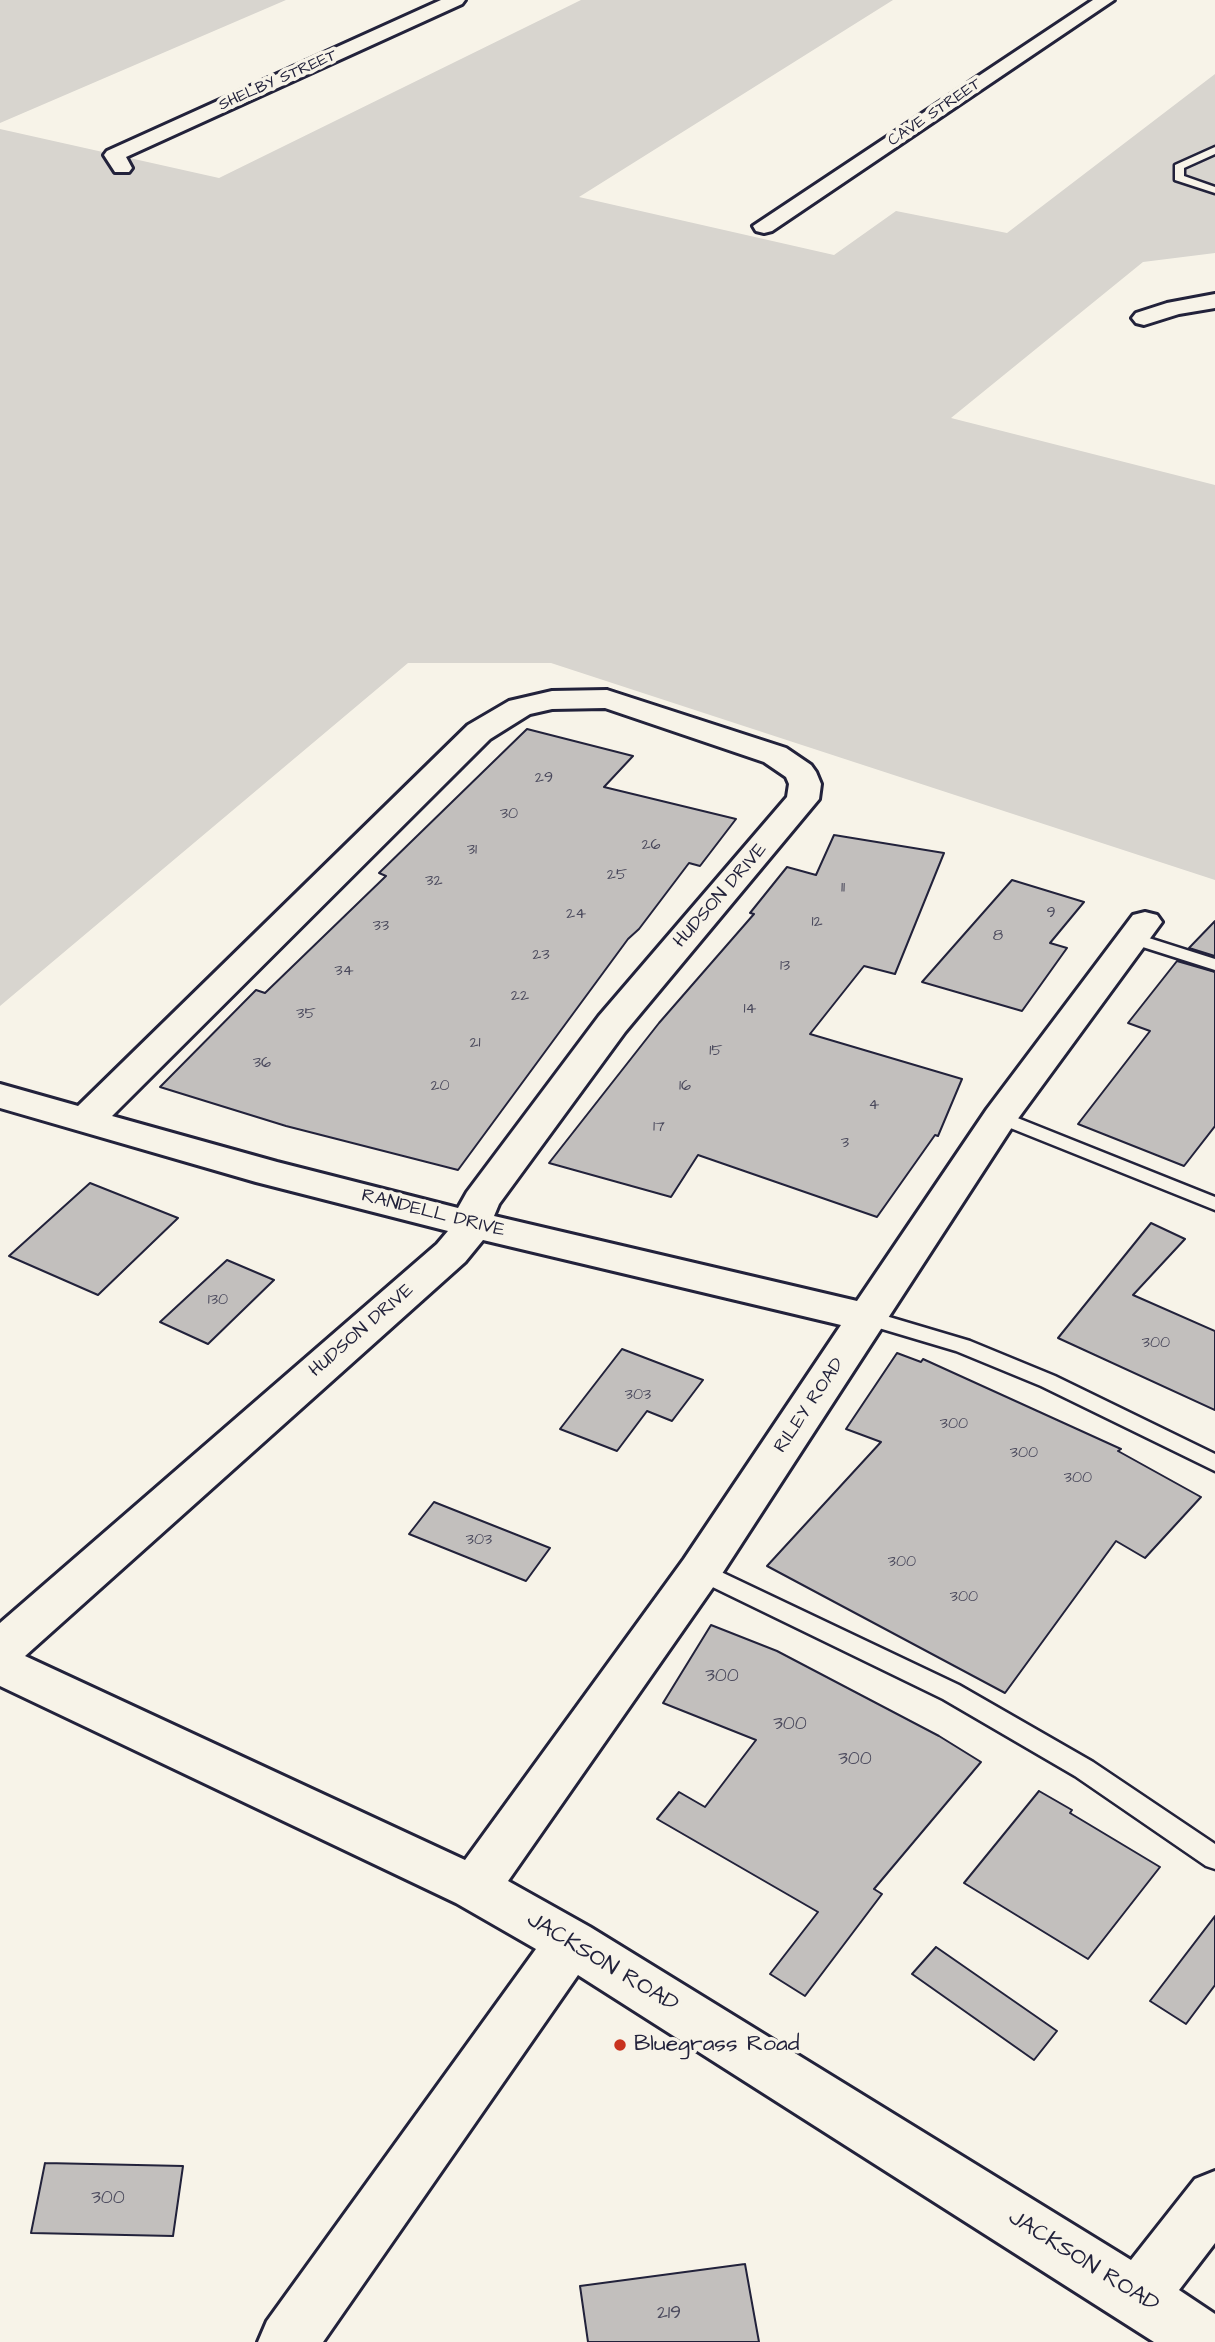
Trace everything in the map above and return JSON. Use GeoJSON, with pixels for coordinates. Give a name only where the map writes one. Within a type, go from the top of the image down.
{"type":"FeatureCollection","features":[{"type":"Feature","properties":{"kind":"street","name":"SHELBY STREET"},"geometry":{"type":"LineString","coordinates":[[122,168],[114,155],[456,0]]}},
{"type":"Feature","properties":{"kind":"street","name":"CAVE STREET"},"geometry":{"type":"LineString","coordinates":[[764,226],[1105,0]]}},
{"type":"Feature","properties":{"kind":"street"},"geometry":{"type":"LineString","coordinates":[[1144,318],[1175,308],[1215,302]]}},
{"type":"Feature","properties":{"kind":"street","name":"HUDSON DRIVE"},"geometry":{"type":"LineString","coordinates":[[0,1650],[451,1253],[471,1224],[481,1201],[612,1024],[803,799],[805,784],[800,772],[775,755],[706,729],[607,699],[552,700],[520,707],[479,732],[88,1119]]}},
{"type":"Feature","properties":{"kind":"street","name":"RILEY ROAD"},"geometry":{"type":"LineString","coordinates":[[474,1888],[700,1571],[1000,1117],[1139,930]]}},
{"type":"Feature","properties":{"kind":"street","name":"RANDELL DRIVE"},"geometry":{"type":"LineString","coordinates":[[0,1096],[270,1172],[471,1224],[869,1318]]}},
{"type":"Feature","properties":{"kind":"street","name":"JACKSON ROAD"},"geometry":{"type":"LineString","coordinates":[[0,1665],[474,1888],[572,1943],[1206,2342]]}},
{"type":"Feature","properties":{"kind":"street"},"geometry":{"type":"LineString","coordinates":[[288,2342],[537,1988],[572,1943]]}},
{"type":"Feature","properties":{"kind":"street"},"geometry":{"type":"LineString","coordinates":[[1138,2297],[1215,2198]]}},
{"type":"Feature","properties":{"kind":"lane"},"geometry":{"type":"LineString","coordinates":[[1215,150],[1179,167],[1180,178],[1215,190]]}},
{"type":"Feature","properties":{"kind":"lane"},"geometry":{"type":"LineString","coordinates":[[1139,930],[1215,965]]}},
{"type":"Feature","properties":{"kind":"lane"},"geometry":{"type":"LineString","coordinates":[[1000,1117],[1215,1204]]}},
{"type":"Feature","properties":{"kind":"lane"},"geometry":{"type":"LineString","coordinates":[[869,1318],[963,1346],[1048,1381],[1215,1463]]}},
{"type":"Feature","properties":{"kind":"lane"},"geometry":{"type":"LineString","coordinates":[[700,1571],[951,1692],[1084,1769],[1215,1858]]}},
{"type":"Feature","properties":{"kind":"shaded area"},"geometry":{"type":"Polygon","coordinates":[[[0,0],[286,0],[0,123],[0,0]]]}},
{"type":"Feature","properties":{"kind":"shaded area"},"geometry":{"type":"Polygon","coordinates":[[[581,0],[893,0],[579,197],[834,255],[896,211],[1007,233],[1215,74],[1215,253],[1143,262],[951,418],[1215,485],[1215,880],[551,663],[408,663],[0,1006],[0,129],[219,178],[581,0]]]}},
{"type":"Feature","properties":{"kind":"building"},"geometry":{"type":"Polygon","coordinates":[[[527,729],[633,756],[604,787],[736,819],[700,866],[689,863],[639,929],[628,939],[458,1170],[286,1126],[160,1087],[256,990],[265,993],[386,876],[379,873],[527,729]]]}},
{"type":"Feature","properties":{"kind":"building"},"geometry":{"type":"Polygon","coordinates":[[[834,835],[944,853],[895,974],[864,966],[810,1034],[962,1079],[938,1136],[935,1135],[877,1217],[698,1155],[671,1197],[549,1163],[659,1023],[754,914],[750,913],[787,867],[816,875],[834,835]]]}},
{"type":"Feature","properties":{"kind":"building"},"geometry":{"type":"Polygon","coordinates":[[[1012,880],[1084,902],[1050,943],[1067,948],[1022,1011],[922,982],[1012,880]]]}},
{"type":"Feature","properties":{"kind":"building"},"geometry":{"type":"Polygon","coordinates":[[[1215,921],[1215,956],[1189,948],[1215,921]]]}},
{"type":"Feature","properties":{"kind":"building"},"geometry":{"type":"Polygon","coordinates":[[[1177,961],[1215,972],[1215,1126],[1184,1166],[1078,1124],[1150,1031],[1128,1023],[1177,961]]]}},
{"type":"Feature","properties":{"kind":"building"},"geometry":{"type":"Polygon","coordinates":[[[90,1183],[178,1218],[98,1295],[9,1256],[90,1183]]]}},
{"type":"Feature","properties":{"kind":"building"},"geometry":{"type":"Polygon","coordinates":[[[1151,1223],[1185,1239],[1133,1295],[1215,1331],[1215,1410],[1058,1338],[1151,1223]]]}},
{"type":"Feature","properties":{"kind":"building"},"geometry":{"type":"Polygon","coordinates":[[[227,1260],[274,1280],[208,1344],[160,1322],[227,1260]]]}},
{"type":"Feature","properties":{"kind":"building"},"geometry":{"type":"Polygon","coordinates":[[[622,1349],[703,1380],[672,1421],[647,1411],[617,1451],[560,1429],[622,1349]]]}},
{"type":"Feature","properties":{"kind":"building"},"geometry":{"type":"Polygon","coordinates":[[[897,1353],[921,1362],[923,1359],[1121,1449],[1118,1451],[1201,1497],[1145,1558],[1116,1541],[1005,1693],[767,1566],[881,1442],[846,1429],[897,1353]]]}},
{"type":"Feature","properties":{"kind":"building"},"geometry":{"type":"Polygon","coordinates":[[[434,1502],[550,1548],[526,1581],[409,1534],[434,1502]]]}},
{"type":"Feature","properties":{"kind":"building"},"geometry":{"type":"Polygon","coordinates":[[[711,1625],[777,1651],[939,1736],[981,1762],[874,1889],[882,1894],[805,1996],[770,1974],[818,1912],[657,1819],[679,1792],[705,1807],[756,1740],[663,1703],[711,1625]]]}},
{"type":"Feature","properties":{"kind":"building"},"geometry":{"type":"Polygon","coordinates":[[[1039,1791],[1072,1810],[1070,1813],[1160,1867],[1088,1959],[964,1883],[1039,1791]]]}},
{"type":"Feature","properties":{"kind":"building"},"geometry":{"type":"Polygon","coordinates":[[[1215,1916],[1215,1985],[1186,2024],[1150,2001],[1215,1916]]]}},
{"type":"Feature","properties":{"kind":"building"},"geometry":{"type":"Polygon","coordinates":[[[936,1947],[1057,2031],[1034,2060],[912,1974],[936,1947]]]}},
{"type":"Feature","properties":{"kind":"building"},"geometry":{"type":"Polygon","coordinates":[[[45,2163],[183,2166],[173,2236],[31,2233],[45,2163]]]}},
{"type":"Feature","properties":{"kind":"building"},"geometry":{"type":"Polygon","coordinates":[[[745,2264],[759,2342],[588,2342],[580,2286],[745,2264]]]}},
{"type":"Feature","properties":{"kind":"place","name":"Bluegrass Road"},"geometry":{"type":"Point","coordinates":[620,2045]}}]}
